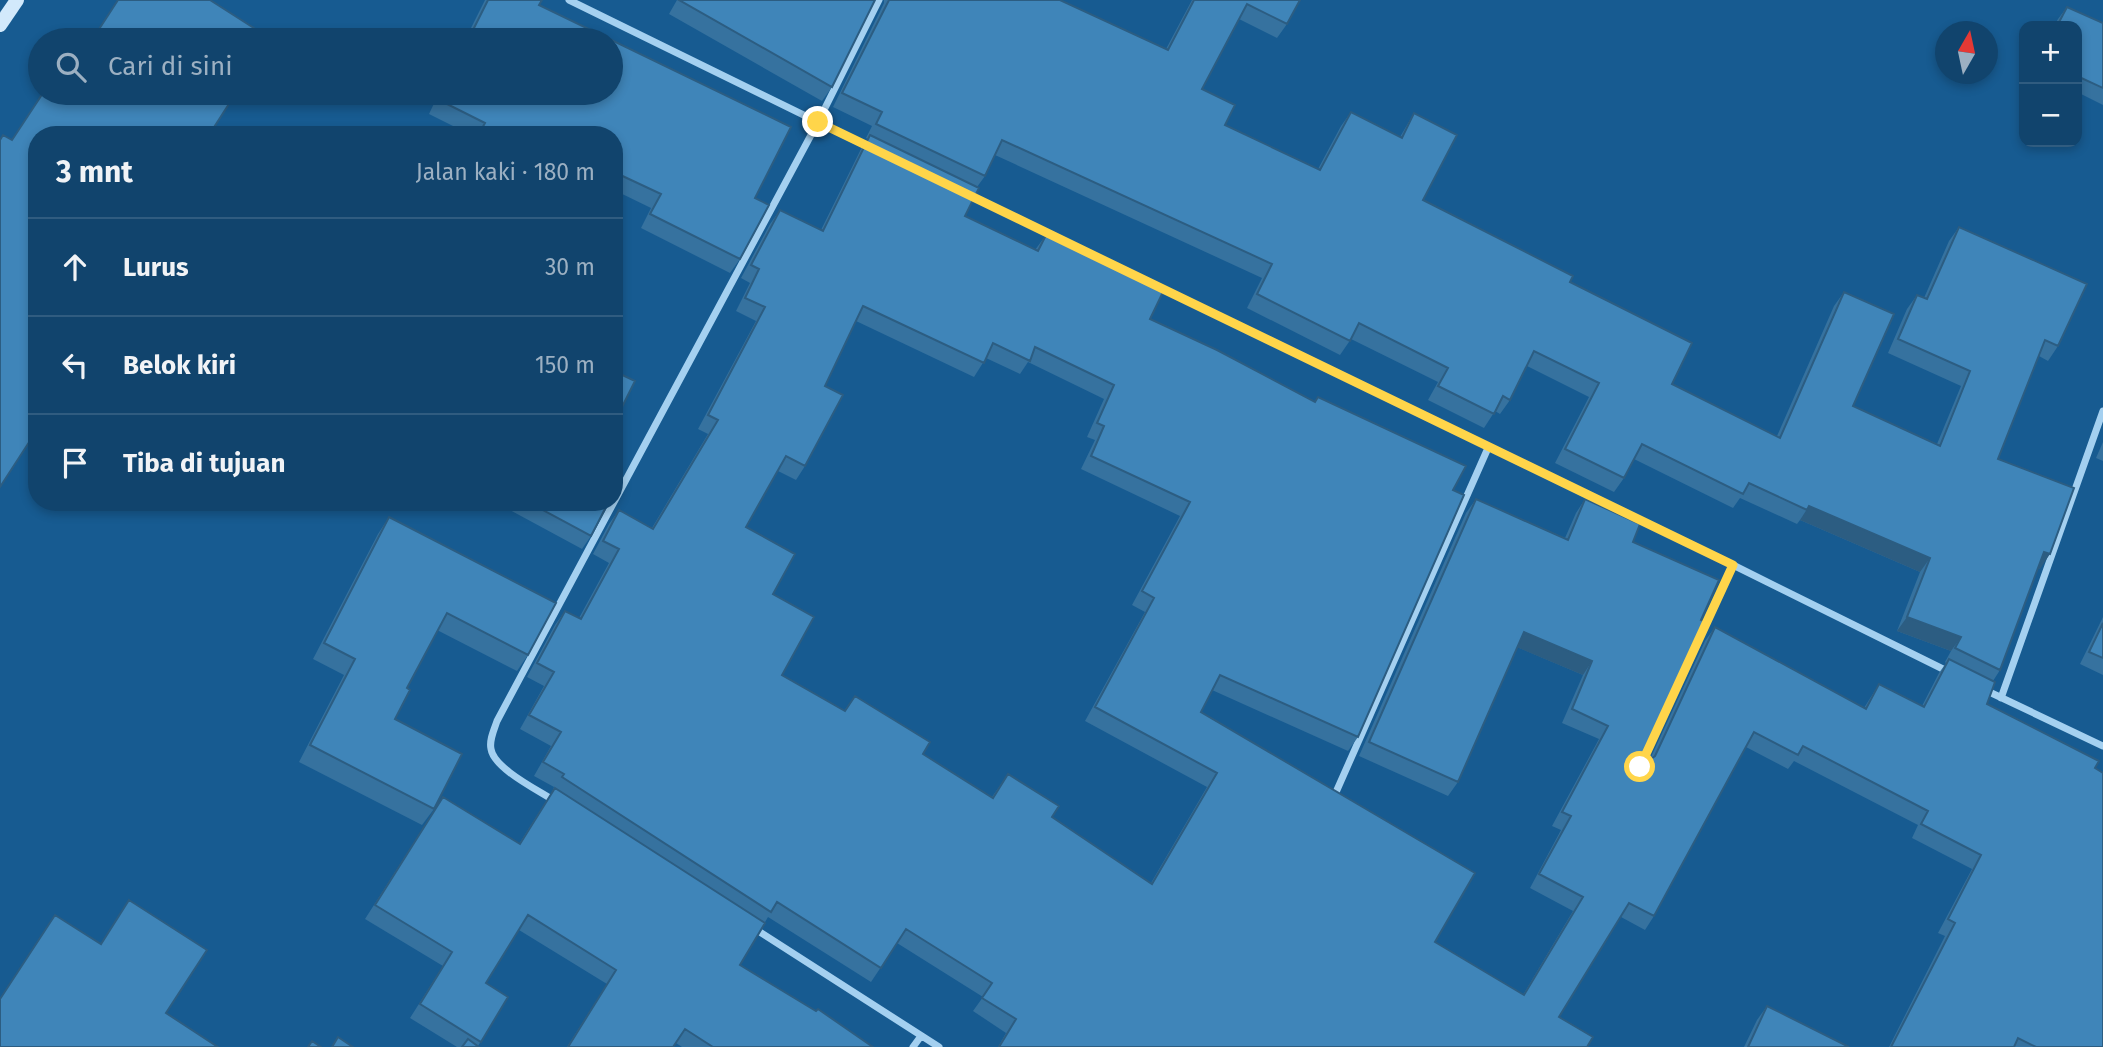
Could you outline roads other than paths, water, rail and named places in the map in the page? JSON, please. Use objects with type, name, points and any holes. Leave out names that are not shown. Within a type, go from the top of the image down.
[{"type":"main road","points":[[0,25],[17,0]]},
{"type":"street","points":[[569,0],[880,152]]},
{"type":"street","points":[[623,485],[818,122],[879,0]]},
{"type":"street","points":[[955,188],[1965,680]]},
{"type":"street","points":[[2001,698],[2103,411]]},
{"type":"street","points":[[1332,802],[1488,448]]},
{"type":"street","points":[[569,810],[498,764],[491,750],[492,736],[497,721],[609,511]]},
{"type":"street","points":[[1640,767],[1733,565]]},
{"type":"street","points":[[1977,686],[2103,746]]},
{"type":"street","points":[[745,923],[939,1047]]},
{"type":"street","points":[[913,1047],[921,1036]]}]
